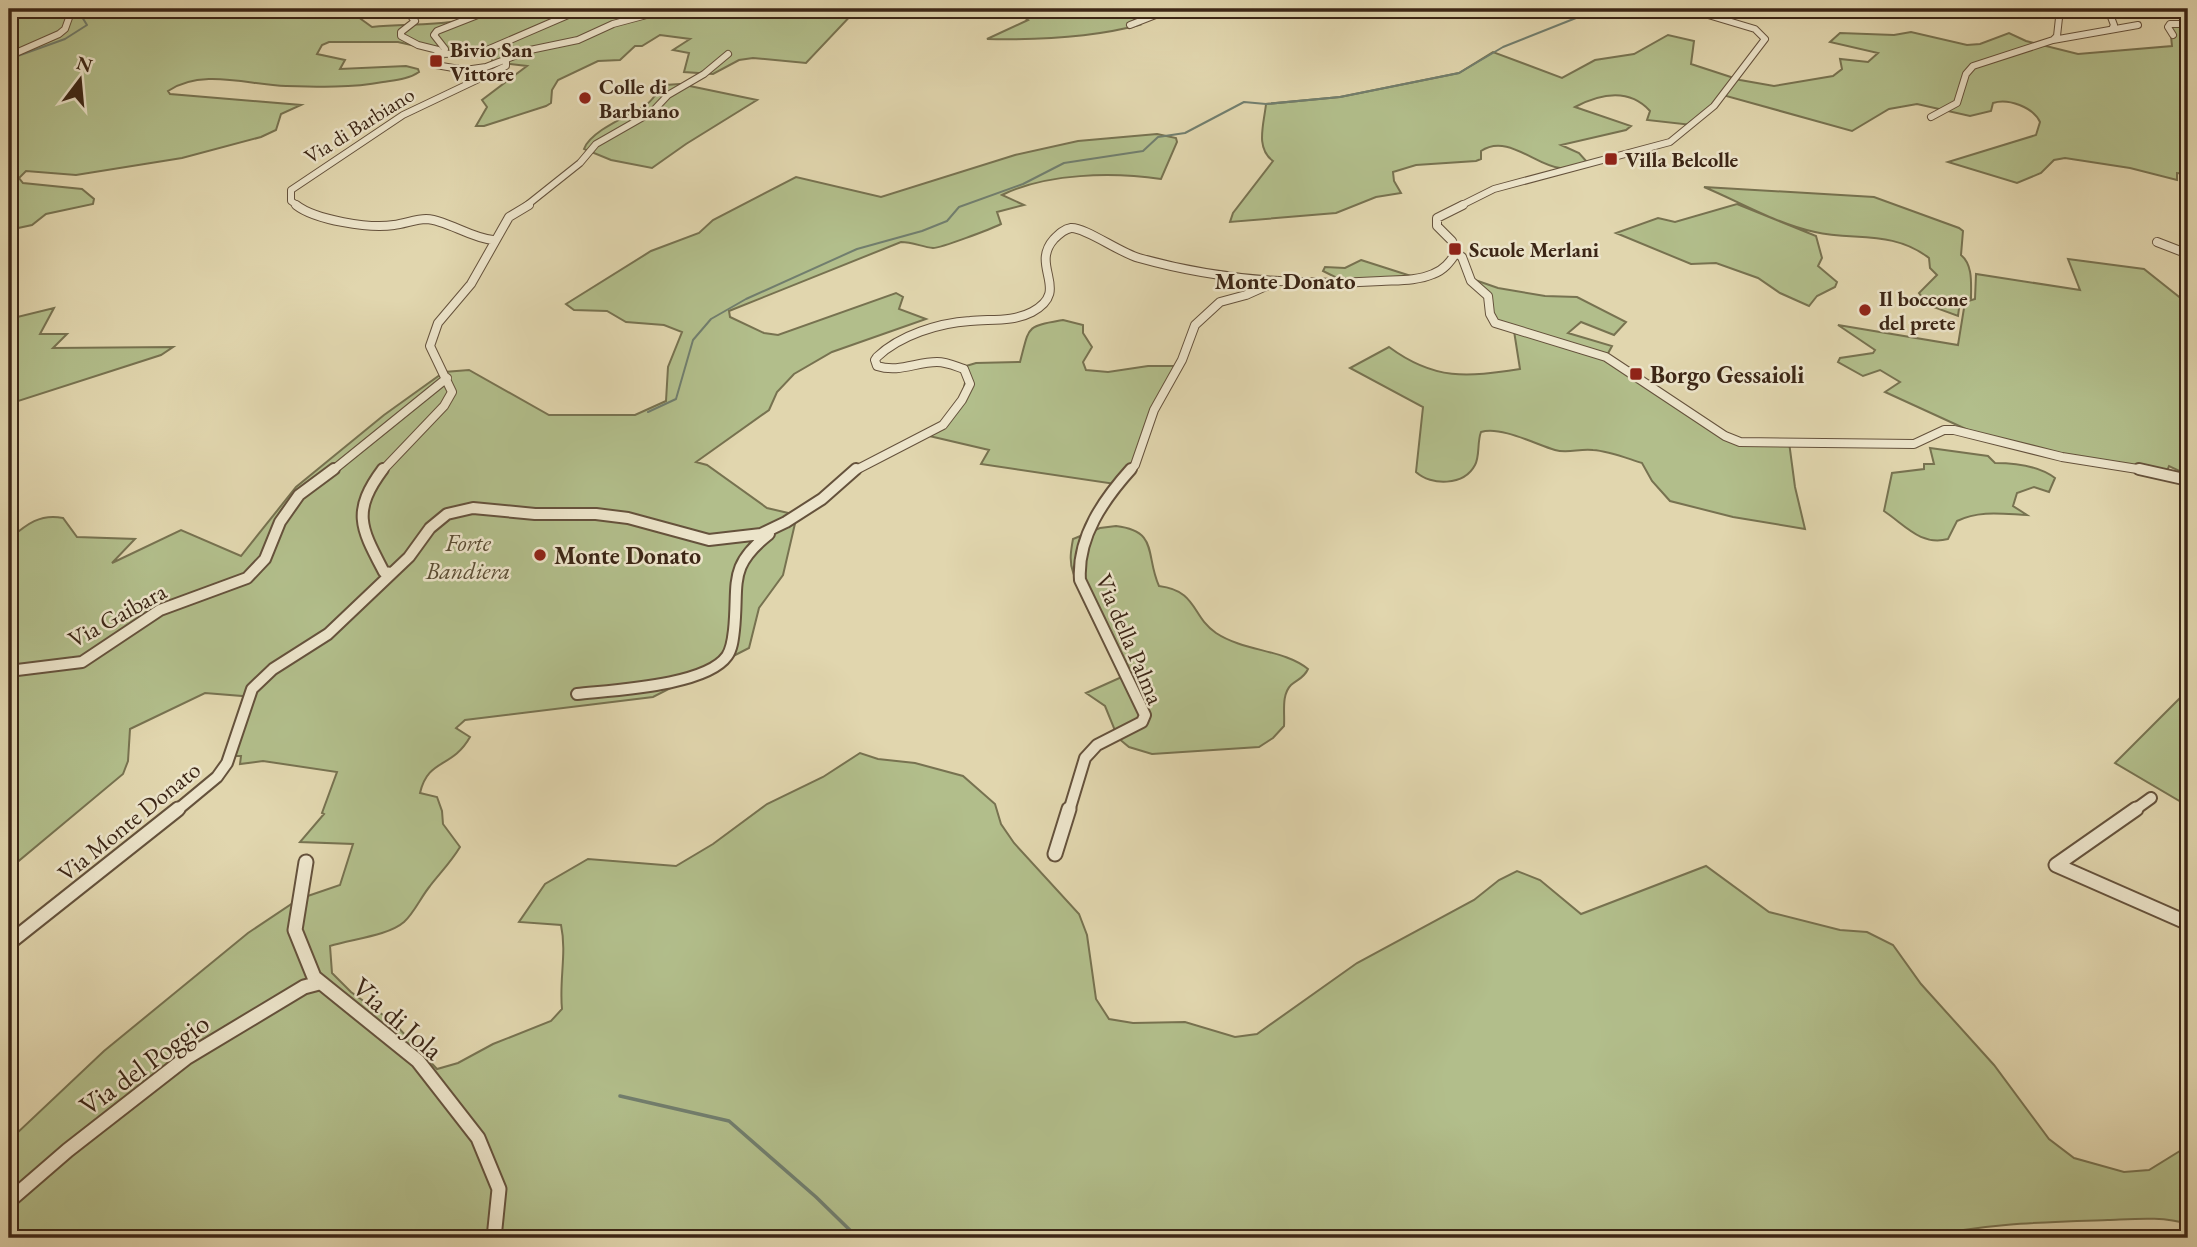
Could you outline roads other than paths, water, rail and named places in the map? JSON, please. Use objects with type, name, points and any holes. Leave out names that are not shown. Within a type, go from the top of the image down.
[{"type":"street","points":[[9,56],[59,34],[65,29],[70,15],[83,9]]},
{"type":"street","points":[[373,9],[410,15],[415,21],[401,32],[401,36],[410,43],[438,50],[437,54],[440,54]]},
{"type":"street","points":[[440,54],[445,49],[434,35],[437,31],[494,9]]},
{"type":"street","points":[[440,54],[481,53],[582,9]]},
{"type":"street","points":[[506,60],[530,50],[578,40],[612,24],[669,9]]},
{"type":"street","points":[[1130,25],[1171,9]]},
{"type":"street","points":[[1688,9],[1755,29],[1765,38],[1714,106],[1678,137],[1664,145],[1494,189],[1437,218],[1437,226],[1452,241],[1456,253],[1464,261],[1471,281],[1488,296],[1490,314],[1495,323],[1606,356],[1732,440],[1914,444],[1944,430],[1954,430],[2062,457],[2165,473],[2188,480]]},
{"type":"street","points":[[2053,40],[2057,36],[2060,9]]},
{"type":"street","points":[[2108,9],[2114,25],[2112,29]]},
{"type":"street","points":[[2173,35],[2168,27],[2170,24],[2188,24]]},
{"type":"street","points":[[1931,117],[1953,107],[1958,101],[1964,74],[1973,66],[2053,40],[2138,25]]},
{"type":"street","name":"Via di Barbiano","points":[[440,54],[436,65],[460,70],[486,67],[506,60],[509,64],[403,115],[326,169],[300,182],[291,190],[291,201],[316,217],[375,226],[427,219],[482,239],[493,240]]},
{"type":"street","points":[[391,573],[384,572],[363,529],[361,513],[372,485],[390,462],[444,406],[452,392],[430,346],[438,323],[471,284],[493,240],[509,217],[539,198],[580,163],[596,144],[652,112],[668,95],[704,74],[729,54]]},
{"type":"street","name":"Via Monte Donato","points":[[577,694],[678,681],[707,671],[726,658],[733,641],[736,620],[735,583],[740,562],[756,543],[822,499],[856,469],[943,425],[962,400],[970,384],[964,369],[949,363],[929,363],[903,370],[886,370],[877,366],[875,360],[879,354],[916,333],[938,326],[1025,316],[1043,307],[1051,298],[1052,289],[1042,257],[1043,251],[1060,232],[1080,229],[1106,244],[1138,257],[1177,267],[1306,282],[1362,282],[1426,277],[1440,272],[1456,253]]},
{"type":"street","points":[[2157,242],[2188,254]]},
{"type":"street","name":"Via della Palma","points":[[1055,854],[1085,758],[1097,745],[1142,722],[1145,715],[1080,580],[1079,565],[1084,543],[1106,497],[1135,465],[1154,410],[1182,360],[1195,325],[1220,302],[1282,280]]},
{"type":"street","name":"Via Gaibara","points":[[9,671],[82,662],[95,656],[152,614],[247,578],[265,559],[280,522],[299,495],[369,443],[447,378]]},
{"type":"street","name":"Via Monte Donato","points":[[9,943],[217,777],[227,763],[252,689],[273,669],[328,634],[409,557],[430,528],[447,514],[472,508],[535,514],[607,515],[709,540],[761,534],[786,522]]},
{"type":"street","points":[[2151,798],[2056,865],[2188,923]]},
{"type":"street","name":"Via di Jola","points":[[306,862],[295,930],[314,977],[418,1061],[478,1138],[499,1189],[494,1238]]},
{"type":"street","name":"Via del Poggio","points":[[9,1201],[68,1150],[186,1058],[304,987],[319,983]]},
{"type":"waterway","points":[[12,58],[65,39],[87,25],[82,17],[90,9]]},
{"type":"waterway","points":[[648,412],[676,399],[693,340],[711,319],[746,299],[857,249],[922,231],[947,221],[959,207],[1023,184],[1064,163],[1143,151],[1158,137],[1185,133],[1244,102],[1266,104],[1340,97],[1459,73],[1503,47],[1576,18],[1588,9]]},
{"type":"waterway","points":[[620,1096],[729,1121],[816,1197],[858,1238]]},
{"type":"place","name":"Bivio San Vittore","points":[[436,61]]},
{"type":"place","name":"Colle di Barbiano","points":[[585,98]]},
{"type":"place","name":"Villa Belcolle","points":[[1611,159]]},
{"type":"place","name":"Scuole Merlani","points":[[1455,249]]},
{"type":"place","name":"Il boccone del prete","points":[[1865,310]]},
{"type":"place","name":"Borgo Gessaioli","points":[[1636,374]]},
{"type":"place","name":"Monte Donato","points":[[540,555]]},
{"type":"district","name":"Monte Donato","points":[[1285,281]]},
{"type":"park label","name":"Forte Bandiera","points":[[468,556]]}]
